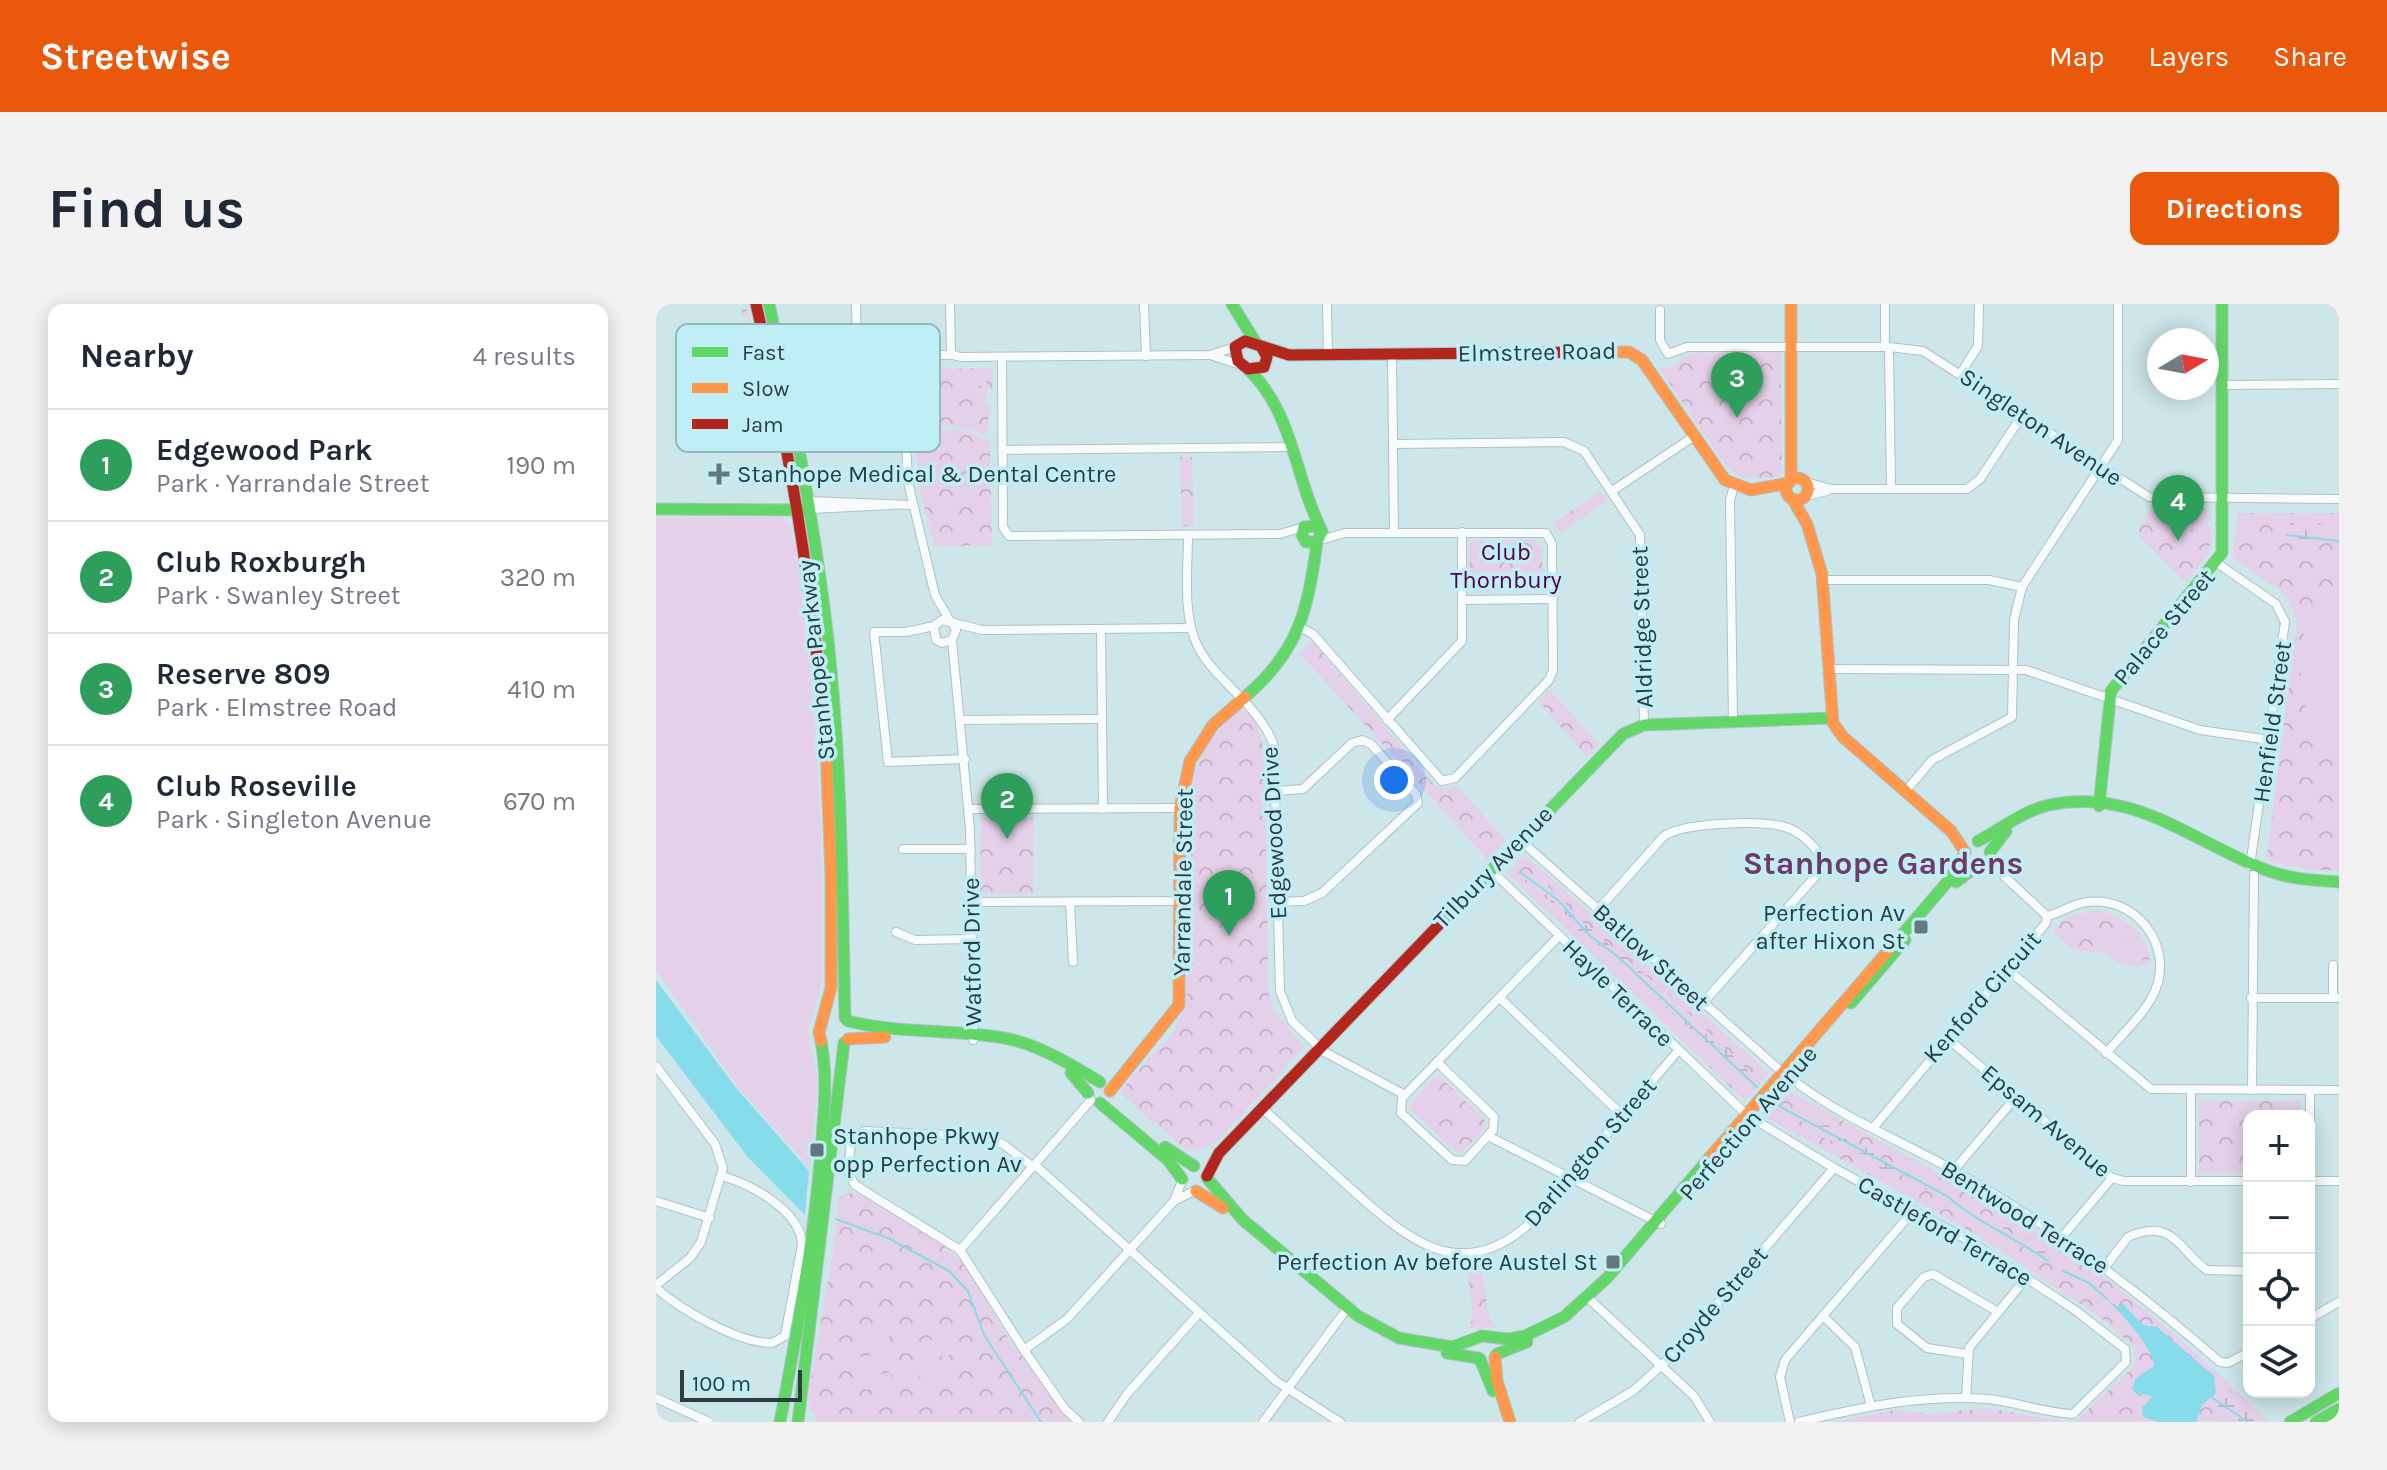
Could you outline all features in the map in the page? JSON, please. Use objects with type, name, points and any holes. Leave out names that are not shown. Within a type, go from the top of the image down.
[{"type":"main road","name":"Stanhope Parkway","points":[[756,304],[761,324]]},
{"type":"main road","name":"Stanhope Parkway","points":[[769,304],[772,324]]},
{"type":"main road","points":[[1232,304],[1238,318],[1259,345]]},
{"type":"main road","points":[[1791,304],[1794,455],[1798,497],[1826,580],[1831,718],[1843,737],[1951,831],[1970,864],[1978,866],[2003,833],[2031,818],[2063,808],[2099,802]]},
{"type":"main road","name":"Palace Street","points":[[2099,802],[2109,697],[2118,680],[2217,563],[2223,548],[2222,304]]},
{"type":"main road","points":[[1238,318],[1235,356],[1245,367]]},
{"type":"main road","points":[[1236,346],[1259,345]]},
{"type":"main road","name":"Elmstree Road","points":[[1259,345],[1289,355],[1629,352],[1645,363],[1717,471],[1734,486]]},
{"type":"main road","name":"Yarrandale Street","points":[[1106,1087],[1178,1009],[1180,808],[1183,784],[1194,751],[1213,725],[1282,662],[1301,628],[1314,570],[1305,494],[1293,447],[1269,392],[1266,363],[1259,345]]},
{"type":"main road","name":"Elmstree Road","points":[[1245,367],[1289,355]]},
{"type":"main road","name":"Yarrandale Street","points":[[1245,367],[1269,392]]},
{"type":"main road","name":"Stanhope Parkway","points":[[791,452],[804,506],[829,799],[832,969],[824,1019]]},
{"type":"main road","name":"Stanhope Parkway","points":[[795,452],[828,641],[838,761],[846,1020]]},
{"type":"main road","points":[[1764,489],[1797,481]]},
{"type":"main road","points":[[1797,481],[1798,497]]},
{"type":"main road","points":[[1734,486],[1798,497]]},
{"type":"main road","points":[[656,507],[804,506]]},
{"type":"main road","points":[[1644,725],[1831,718]]},
{"type":"main road","name":"Tilbury Avenue","points":[[1182,1180],[1184,1171],[1219,1153],[1618,738],[1644,725]]},
{"type":"main road","points":[[1965,852],[1977,841],[2038,808],[2099,802],[2164,823],[2252,870],[2291,885],[2339,888]]},
{"type":"main road","points":[[1951,831],[1985,843],[1990,854]]},
{"type":"main road","name":"Perfection Avenue","points":[[1496,1355],[1545,1335],[1591,1300],[1949,880],[1965,852]]},
{"type":"main road","name":"Perfection Avenue","points":[[1785,1075],[1959,878],[1978,866]]},
{"type":"main road","points":[[2252,870],[2292,879],[2339,882]]},
{"type":"main road","points":[[780,1422],[786,1404],[817,1202],[827,1082],[819,1032],[824,1019],[832,1015],[884,1030],[1028,1044],[1106,1087],[1173,1155],[1196,1166],[1222,1200],[1344,1312],[1381,1331],[1414,1342],[1458,1347],[1493,1338],[1498,1347],[1497,1381],[1510,1422]]},
{"type":"main road","points":[[798,1422],[797,1402],[821,1251],[846,1020]]},
{"type":"main road","points":[[823,1043],[832,1046],[846,1041],[883,1037],[973,1037],[1048,1059],[1072,1074],[1093,1099],[1114,1111],[1168,1160],[1182,1180],[1195,1191],[1217,1203],[1374,1334],[1407,1347],[1490,1360],[1496,1355]]},
{"type":"main road","points":[[1093,1099],[1091,1085],[1106,1087]]},
{"type":"main road","points":[[1093,1099],[1106,1087]]},
{"type":"main road","name":"Tilbury Avenue","points":[[1195,1191],[1207,1177],[1219,1153]]},
{"type":"main road","name":"Perfection Avenue","points":[[1493,1338],[1509,1339],[1539,1331],[1591,1300]]},
{"type":"main road","points":[[1477,1340],[1473,1347],[1503,1422]]},
{"type":"main road","points":[[2290,1422],[2339,1393]]},
{"type":"main road","points":[[2316,1422],[2339,1409]]},
{"type":"street","points":[[856,304],[856,324]]},
{"type":"street","points":[[950,304],[951,353]]},
{"type":"street","points":[[1144,304],[1146,356]]},
{"type":"street","points":[[1327,304],[1328,355]]},
{"type":"street","points":[[1885,304],[1891,489]]},
{"type":"street","points":[[1961,373],[1978,346],[1979,304]]},
{"type":"street","points":[[1905,792],[1932,760],[2013,718],[2014,620],[2022,587],[2119,435],[2118,304]]},
{"type":"street","name":"Singleton Avenue","points":[[1660,310],[1660,340],[1668,354],[1687,347],[1887,347],[1923,351],[2149,497],[2339,499]]},
{"type":"street","points":[[940,354],[951,353],[961,357],[1210,355],[1236,346]]},
{"type":"street","points":[[1392,354],[1394,533]]},
{"type":"street","points":[[1210,355],[1245,367]]},
{"type":"street","points":[[1002,357],[1003,527],[1006,535],[1546,533],[1552,544],[1551,677],[1455,778],[1447,782],[1438,779],[1316,637],[1301,628]]},
{"type":"street","points":[[2222,385],[2339,384]]},
{"type":"street","points":[[1797,481],[1831,489],[1960,490],[1971,487],[2023,414]]},
{"type":"street","points":[[1612,491],[1693,437]]},
{"type":"street","name":"Aldridge Street","points":[[1393,444],[1569,442],[1584,451],[1641,538],[1644,725]]},
{"type":"street","points":[[1002,450],[1293,447]]},
{"type":"street","points":[[905,452],[912,505],[935,595],[935,625]]},
{"type":"street","points":[[1733,723],[1730,500],[1734,486]]},
{"type":"street","points":[[1798,497],[1831,489]]},
{"type":"street","points":[[804,506],[884,508],[893,504],[912,505]]},
{"type":"street","points":[[1387,720],[1462,641],[1462,532]]},
{"type":"street","name":"Edgewood Drive","points":[[1188,535],[1191,628],[1206,659],[1243,700],[1272,740],[1281,998],[1292,1021],[1319,1049],[1405,1095]]},
{"type":"street","name":"Henfield Street","points":[[2217,563],[2272,600],[2283,615],[2285,627],[2252,870],[2252,1090]]},
{"type":"street","points":[[1826,580],[1989,580],[2022,587]]},
{"type":"street","points":[[935,595],[951,623]]},
{"type":"street","points":[[1464,600],[1553,599]]},
{"type":"street","points":[[965,759],[888,762],[874,632],[906,632],[951,623],[982,630],[1191,628]]},
{"type":"street","name":"Watford Drive","points":[[951,623],[953,673],[969,809],[973,1037]]},
{"type":"street","name":"Watford Drive","points":[[935,625],[938,641],[953,673]]},
{"type":"street","points":[[1101,629],[1103,809]]},
{"type":"street","points":[[906,632],[938,641],[982,630]]},
{"type":"street","points":[[1828,669],[2014,668],[2052,677],[2200,730],[2270,740]]},
{"type":"street","points":[[960,720],[1102,719]]},
{"type":"street","points":[[1276,791],[1303,789],[1352,743],[1362,740],[1371,744],[1416,794],[1418,803],[1322,893],[1304,901],[1278,902]]},
{"type":"street","points":[[969,809],[1180,808]]},
{"type":"street","points":[[1598,910],[1663,837],[1681,828],[1779,825],[1797,833],[1825,862],[1703,1003]]},
{"type":"street","name":"Batlow Street","points":[[1520,840],[1785,1075]]},
{"type":"street","points":[[903,849],[971,849]]},
{"type":"street","points":[[1990,854],[2004,876],[2047,916]]},
{"type":"street","points":[[1978,866],[2004,876]]},
{"type":"street","name":"Hayle Terrace","points":[[1491,870],[1749,1117]]},
{"type":"street","points":[[972,902],[1180,901]]},
{"type":"street","points":[[1070,902],[1073,962]]},
{"type":"street","name":"Kenford Circuit","points":[[1873,1128],[2046,923],[2047,916],[2079,903],[2111,903],[2137,916],[2154,938],[2160,964],[2155,991],[2106,1053]]},
{"type":"street","points":[[896,932],[915,940],[972,939]]},
{"type":"street","points":[[1437,1062],[1494,1117],[1495,1126],[1465,1161],[1452,1160],[1403,1117],[1400,1108],[1405,1095],[1559,936]]},
{"type":"street","points":[[2251,998],[2336,998],[2333,965]]},
{"type":"street","points":[[2007,969],[2147,1087],[2339,1090]]},
{"type":"street","points":[[1500,998],[1622,1115]]},
{"type":"street","name":"Epsam Avenue","points":[[1947,1038],[2112,1178],[2124,1181],[2243,1181]]},
{"type":"street","name":"Darlington Street","points":[[1262,1108],[1399,1232],[1434,1250],[1475,1252],[1506,1242],[1529,1224],[1678,1051]]},
{"type":"street","points":[[656,1066],[718,1148],[722,1176],[701,1242],[690,1258],[656,1287],[687,1311],[746,1338],[766,1343],[780,1341],[786,1332],[802,1244],[800,1232],[762,1191],[722,1176]]},
{"type":"street","name":"Bentwood Terrace","points":[[1785,1075],[1873,1128],[1954,1170],[2062,1237],[2105,1267],[2220,1362],[2231,1363],[2243,1356]]},
{"type":"street","points":[[2191,1090],[2191,1182]]},
{"type":"street","points":[[2310,1090],[2310,1110]]},
{"type":"street","points":[[1954,1170],[2016,1097]]},
{"type":"street","points":[[960,1250],[1093,1099]]},
{"type":"street","name":"Castleford Terrace","points":[[1749,1117],[2027,1277],[2095,1324],[2125,1349],[2128,1356],[2126,1362],[2073,1414],[2008,1401],[1966,1398]]},
{"type":"street","points":[[1079,1422],[1065,1409],[1024,1350],[960,1250],[851,1182],[849,1157],[856,1134],[864,1131],[986,1137],[1003,1144],[1034,1166],[1287,1390],[1340,1422]]},
{"type":"street","points":[[1488,1136],[1659,1223]]},
{"type":"street","name":"Croyde Street","points":[[1580,1422],[1620,1399],[1662,1366],[1834,1168]]},
{"type":"street","points":[[2062,1237],[2112,1178]]},
{"type":"street","points":[[1024,1350],[1067,1319],[1174,1201],[1182,1180]]},
{"type":"street","points":[[2315,1181],[2339,1181]]},
{"type":"street","points":[[1174,1201],[1195,1191]]},
{"type":"street","points":[[656,1201],[710,1218]]},
{"type":"street","points":[[1790,1422],[1780,1383],[1782,1365],[1914,1210]]},
{"type":"street","points":[[2105,1267],[2128,1237],[2152,1233],[2177,1239],[2207,1270],[2243,1271]]},
{"type":"street","points":[[1967,1354],[1921,1344],[1897,1324],[1897,1308],[1924,1277],[1933,1274],[1998,1312]]},
{"type":"street","points":[[1799,1422],[1871,1406],[1966,1398],[1967,1354],[2027,1277]]},
{"type":"street","points":[[1591,1300],[1701,1404],[1710,1422]]},
{"type":"street","points":[[2315,1316],[2339,1302]]},
{"type":"street","points":[[1263,1422],[1344,1312]]},
{"type":"street","points":[[1108,1422],[1127,1394],[1199,1313]]},
{"type":"street","points":[[1823,1316],[1855,1347],[1871,1406]]},
{"type":"street","points":[[656,1398],[709,1422]]},
{"type":"green space","points":[[742,309],[747,310],[751,324],[748,324],[748,317],[742,317]]},
{"type":"green space","points":[[1781,352],[1782,473],[1778,477],[1744,478],[1727,468],[1659,368],[1672,367],[1690,353]]},
{"type":"green space","points":[[992,368],[992,389],[986,390],[986,406],[990,406],[987,435],[951,425],[940,427],[940,369]]},
{"type":"green space","points":[[986,372],[986,386],[958,386],[957,373]]},
{"type":"green space","points":[[961,429],[990,441],[992,545],[934,546],[919,486],[916,452],[940,452],[940,431]]},
{"type":"green space","points":[[1180,457],[1192,457],[1194,526],[1182,526]]},
{"type":"green space","points":[[1600,491],[1607,501],[1561,533],[1553,523]]},
{"type":"green space","points":[[2152,507],[2204,508],[2211,514],[2211,521],[2208,522],[2208,527],[2212,527],[2209,553],[2186,582],[2140,537],[2139,530]]},
{"type":"green space","points":[[2192,510],[2192,530],[2152,530],[2152,511]]},
{"type":"green space","points":[[2238,513],[2339,513],[2339,870],[2312,870],[2271,862],[2267,856],[2297,620],[2286,595],[2232,557]]},
{"type":"green space","points":[[781,517],[789,523],[797,554],[813,693],[821,827],[822,981],[808,1033],[818,1080],[810,1168],[738,1087],[656,970],[656,518]]},
{"type":"green space","points":[[2302,519],[2339,531],[2327,535],[2323,544],[2306,540],[2306,546],[2299,543],[2297,534],[2288,528],[2292,521]]},
{"type":"green space","name":"Club Thornbury","points":[[1534,540],[1542,548],[1543,588],[1539,591],[1474,592],[1470,588],[1469,544],[1473,541]]},
{"type":"green space","points":[[1474,543],[1513,543],[1513,562],[1475,562]]},
{"type":"green space","points":[[2339,589],[2339,768],[2324,752],[2313,729],[2301,674],[2302,646],[2308,621],[2320,601]]},
{"type":"green space","points":[[1311,640],[1434,785],[1445,789],[1457,786],[1506,841],[1488,860],[1300,654]]},
{"type":"green space","points":[[1550,690],[1599,744],[1586,757],[1539,701]]},
{"type":"green space","points":[[1239,709],[1254,720],[1264,752],[1269,994],[1274,1011],[1305,1047],[1215,1143],[1192,1152],[1182,1147],[1155,1122],[1153,1124],[1121,1090],[1171,1035],[1186,1006],[1193,775],[1208,743]]},
{"type":"green space","points":[[981,817],[1034,818],[1033,894],[980,894]]},
{"type":"green space","points":[[1027,821],[1027,840],[985,841],[984,822]]},
{"type":"green space","points":[[1525,855],[1769,1073],[1745,1101],[1507,873]]},
{"type":"green space","points":[[1521,871],[1543,881],[1579,918],[1574,921],[1520,877]]},
{"type":"green space","points":[[2098,910],[2118,917],[2140,934],[2150,963],[2132,967],[2103,953],[2077,950],[2067,945],[2053,930],[2069,916]]},
{"type":"green space","points":[[1580,920],[1673,998],[1760,1082],[1751,1093],[1726,1059],[1669,1011],[1669,1005],[1667,1009],[1662,1001],[1626,973],[1619,961],[1583,938],[1576,926]]},
{"type":"green space","points":[[2111,935],[2146,945],[2141,964],[2105,954]]},
{"type":"green space","points":[[1439,1076],[1485,1120],[1483,1130],[1463,1152],[1455,1151],[1408,1107],[1433,1078]]},
{"type":"green space","points":[[1789,1091],[2025,1223],[2099,1273],[2143,1308],[2269,1421],[2075,1422],[2134,1366],[2133,1346],[2099,1316],[1972,1232],[1767,1118]]},
{"type":"green space","points":[[1455,1093],[1459,1112],[1420,1119],[1416,1100]]},
{"type":"green space","points":[[2199,1101],[2300,1101],[2300,1110],[2243,1110],[2243,1173],[2199,1173]]},
{"type":"green space","points":[[1783,1103],[1819,1126],[1828,1125],[1852,1144],[1851,1149],[1822,1137],[1821,1132],[1779,1108]]},
{"type":"green space","points":[[1860,1144],[1895,1168],[1935,1187],[1932,1193],[1903,1175],[1881,1169],[1863,1154],[1854,1153],[1855,1146]]},
{"type":"green space","points":[[1938,1189],[2023,1242],[2027,1238],[2048,1254],[2042,1262],[2013,1239],[2000,1236],[1936,1195]]},
{"type":"green space","points":[[857,1193],[939,1241],[964,1264],[1006,1335],[1070,1422],[818,1422],[807,1401],[836,1235],[838,1199],[844,1194]]},
{"type":"green space","points":[[1480,1260],[1489,1317],[1496,1327],[1469,1328],[1473,1317],[1466,1262]]},
{"type":"green space","points":[[889,1333],[891,1346],[863,1350],[861,1338]]},
{"type":"green space","points":[[951,1336],[954,1354],[917,1361],[914,1343]]},
{"type":"green space","points":[[887,1353],[889,1366],[861,1370],[859,1357]]},
{"type":"green space","points":[[955,1360],[958,1378],[922,1385],[918,1367]]},
{"type":"green space","points":[[891,1372],[893,1385],[865,1390],[863,1377]]},
{"type":"green space","points":[[2215,1379],[2262,1418],[2256,1422],[2222,1422],[2208,1404],[2202,1405],[2215,1396]]},
{"type":"green space","points":[[899,1390],[901,1403],[873,1408],[871,1395]]},
{"type":"green space","points":[[1988,1408],[2066,1422],[1834,1422],[1895,1410],[1930,1414]]},
{"type":"water","points":[[656,980],[736,1088],[809,1171],[805,1215],[747,1156],[656,1036]]},
{"type":"water","points":[[2106,1300],[2119,1307],[2122,1303],[2143,1325],[2157,1327],[2214,1376],[2216,1393],[2202,1405],[2196,1422],[2159,1422],[2143,1417],[2142,1408],[2153,1396],[2136,1394],[2132,1388],[2136,1378],[2154,1366],[2153,1359],[2135,1330]]},
{"type":"waterway","points":[[2287,535],[2339,541]]},
{"type":"waterway","points":[[1520,872],[1558,900],[1589,935],[1617,956],[1757,1087]]},
{"type":"waterway","points":[[1777,1105],[1947,1196],[2048,1261]]},
{"type":"waterway","points":[[836,1219],[888,1238],[949,1271],[968,1291],[984,1335],[1041,1422]]},
{"type":"waterway","points":[[2063,1271],[2089,1283],[2107,1299]]},
{"type":"waterway","points":[[2211,1397],[2248,1422]]},
{"type":"traffic: fast","points":[[769,304],[773,324]]},
{"type":"traffic: fast","points":[[1232,304],[1256,343]]},
{"type":"traffic: fast","points":[[2099,806],[2111,691],[2222,553],[2222,304]]},
{"type":"traffic: fast","points":[[1248,369],[1275,405],[1322,531],[1317,542],[1306,542],[1302,535],[1304,527],[1318,526]]},
{"type":"traffic: fast","points":[[799,452],[817,555],[833,687],[839,782],[845,1018]]},
{"type":"traffic: fast","points":[[656,509],[802,510]]},
{"type":"traffic: fast","points":[[1245,697],[1278,663],[1298,628],[1310,588],[1317,542]]},
{"type":"traffic: fast","points":[[1456,907],[1623,734],[1644,725],[1831,718]]},
{"type":"traffic: fast","points":[[1978,841],[2021,816],[2049,805],[2079,801],[2107,803],[2159,819],[2270,872],[2339,882]]},
{"type":"traffic: fast","points":[[1990,852],[2006,831]]},
{"type":"traffic: fast","points":[[1894,944],[1949,880],[1965,853]]},
{"type":"traffic: fast","points":[[1956,882],[1977,866]]},
{"type":"traffic: fast","points":[[1851,1003],[1905,940]]},
{"type":"traffic: fast","points":[[848,1021],[1017,1041],[1054,1056],[1100,1082]]},
{"type":"traffic: fast","points":[[780,1422],[804,1287],[818,1184],[825,1096],[821,1041]]},
{"type":"traffic: fast","points":[[798,1422],[844,1043]]},
{"type":"traffic: fast","points":[[1071,1073],[1088,1093]]},
{"type":"traffic: fast","points":[[1100,1103],[1168,1160],[1182,1179]]},
{"type":"traffic: fast","points":[[1165,1147],[1194,1166]]},
{"type":"traffic: fast","points":[[1207,1178],[1243,1220],[1358,1316],[1399,1338],[1452,1347],[1482,1336],[1508,1339],[1525,1336],[1564,1317],[1607,1278],[1711,1156]]},
{"type":"traffic: fast","points":[[1497,1354],[1527,1342]]},
{"type":"traffic: fast","points":[[1447,1353],[1478,1358]]},
{"type":"traffic: fast","points":[[1480,1359],[1493,1391]]},
{"type":"traffic: fast","points":[[2290,1422],[2339,1393]]},
{"type":"traffic: fast","points":[[2316,1422],[2339,1409]]},
{"type":"traffic: slow","points":[[1791,304],[1791,480]]},
{"type":"traffic: slow","points":[[1591,352],[1629,352],[1642,360],[1725,480],[1751,490],[1789,483]]},
{"type":"traffic: slow","points":[[1797,478],[1805,481],[1808,489],[1805,497],[1797,500],[1789,497],[1786,489],[1789,481],[1797,478]]},
{"type":"traffic: slow","points":[[1793,500],[1807,524],[1822,574],[1833,723],[1843,737],[1951,831],[1965,852]]},
{"type":"traffic: slow","points":[[818,666],[826,746],[831,875],[831,988],[819,1032],[821,1041]]},
{"type":"traffic: slow","points":[[1110,1091],[1179,1005],[1180,808],[1190,761],[1213,725],[1245,697]]},
{"type":"traffic: slow","points":[[1711,1156],[1894,944]]},
{"type":"traffic: slow","points":[[848,1039],[885,1037]]},
{"type":"traffic: slow","points":[[1196,1191],[1223,1208]]},
{"type":"traffic: slow","points":[[1495,1357],[1497,1381],[1510,1422]]},
{"type":"traffic: jam","points":[[756,304],[760,324]]},
{"type":"traffic: jam","points":[[1245,341],[1261,346],[1267,357],[1264,367],[1248,369],[1238,361],[1235,347],[1245,341]]},
{"type":"traffic: jam","points":[[1261,346],[1289,355],[1591,352]]},
{"type":"traffic: jam","points":[[787,452],[818,666]]},
{"type":"traffic: jam","points":[[1207,1176],[1219,1153],[1456,907]]},
{"type":"place","name":"Reserve 809","points":[[1737,418]]},
{"type":"place","name":"Stanhope Medical & Dental Centre","points":[[719,474]]},
{"type":"place","name":"Club Roseville","points":[[2178,541]]},
{"type":"place","name":"Club Roxburgh","points":[[1007,839]]},
{"type":"place","name":"Perfection Av after Hixon St","points":[[1921,927]]},
{"type":"place","name":"Edgewood Park","points":[[1229,936]]},
{"type":"place","name":"Stanhope Pkwy opp Perfection Av","points":[[817,1150]]},
{"type":"place","name":"Perfection Av before Austel St","points":[[1613,1262]]},
{"type":"district","name":"Stanhope Gardens","points":[[1883,863]]}]
